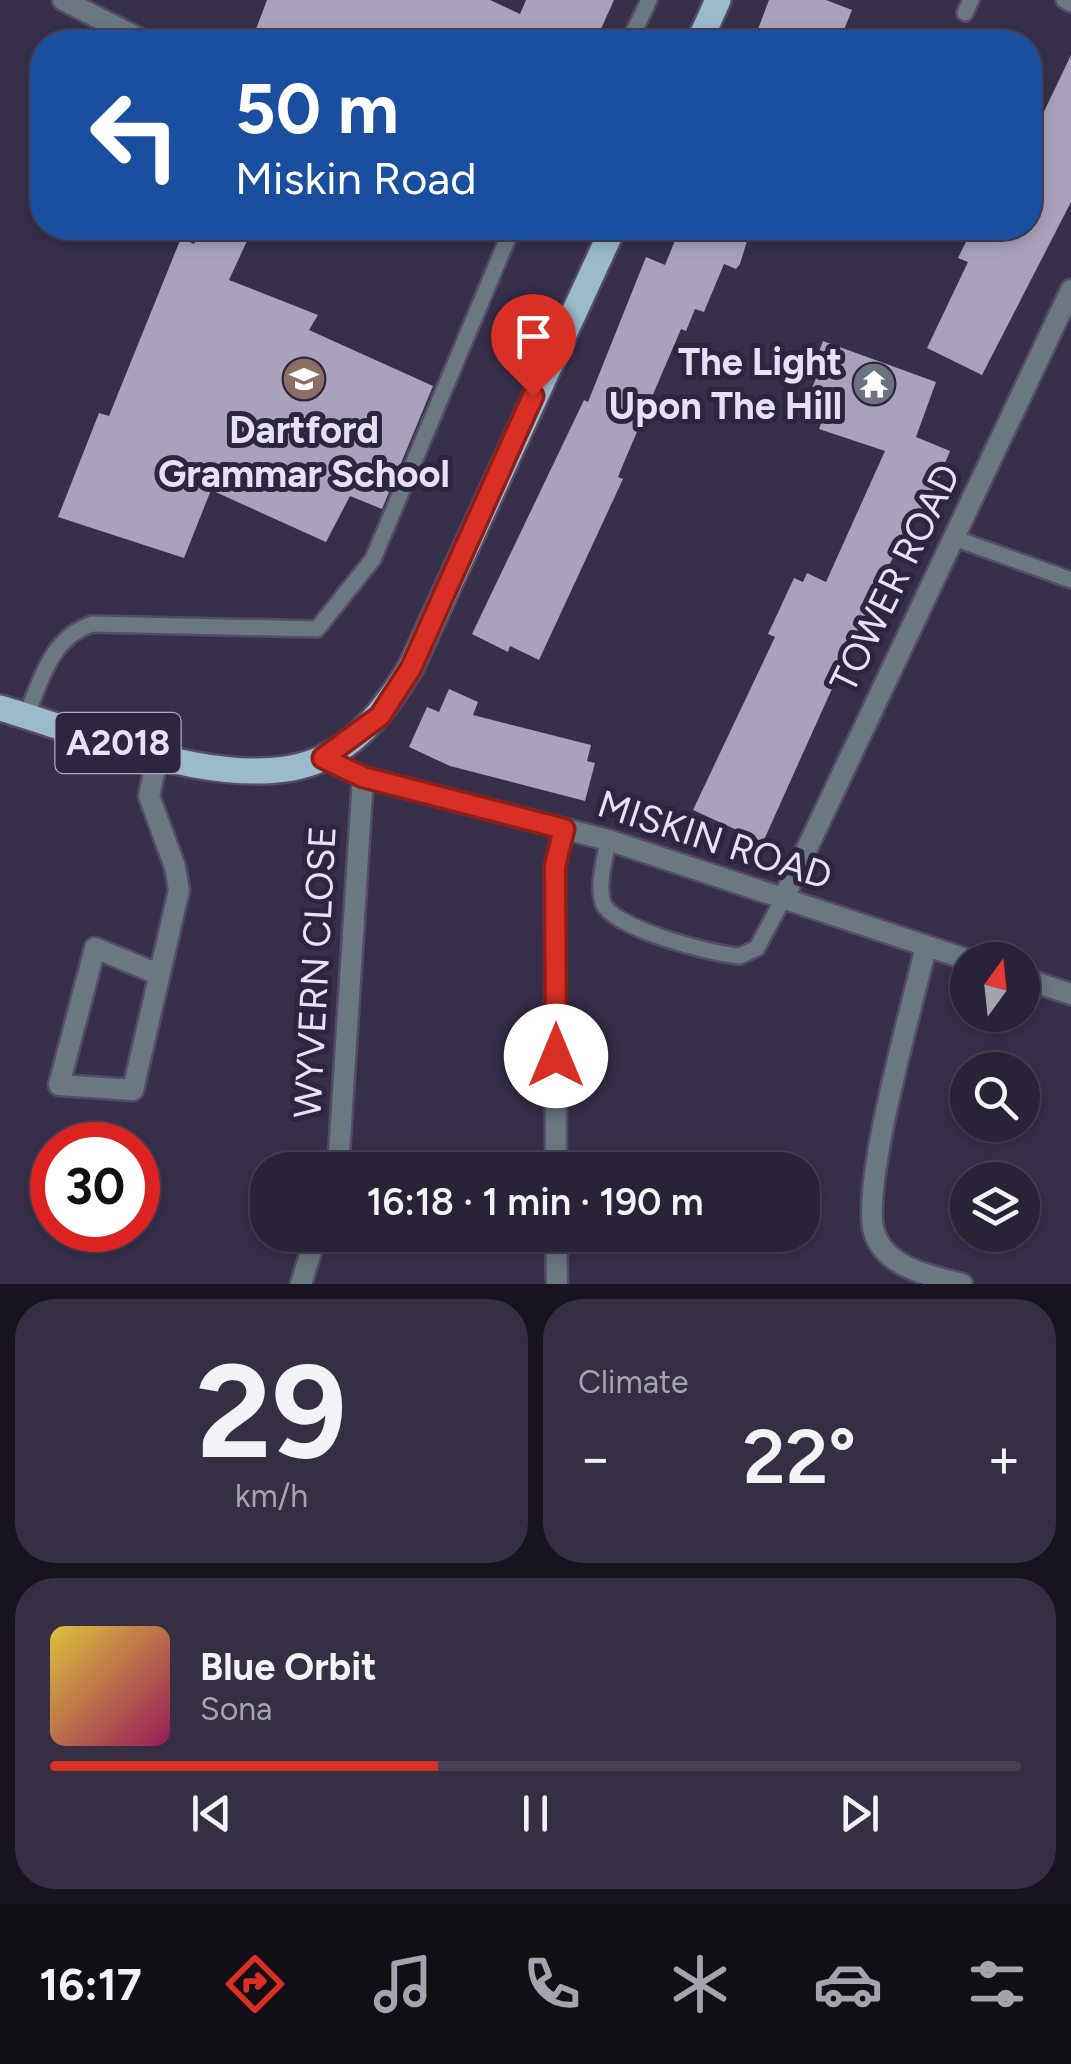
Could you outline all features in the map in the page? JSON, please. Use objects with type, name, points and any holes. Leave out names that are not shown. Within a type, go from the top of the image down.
[{"type":"main road","points":[[704,30],[718,0]]},
{"type":"main road","name":"A2018","points":[[0,708],[158,755],[238,772],[286,770],[323,758],[380,716],[411,668],[601,240]]},
{"type":"street","points":[[64,0],[123,30]]},
{"type":"street","name":"TOWER ROAD","points":[[784,897],[1071,290]]},
{"type":"street","points":[[158,755],[149,796],[179,882],[134,1090],[59,1085],[95,948],[158,974]]},
{"type":"street","name":"MISKIN ROAD","points":[[323,758],[363,777],[608,840],[950,954]]},
{"type":"street","name":"WYVERN CLOSE","points":[[339,1152],[363,777]]},
{"type":"street","points":[[556,1152],[555,866],[564,829]]},
{"type":"street","points":[[926,946],[871,1191],[874,1235],[906,1269],[962,1284]]},
{"type":"street","points":[[1040,984],[1071,994]]},
{"type":"street","points":[[301,1284],[311,1252]]},
{"type":"street","points":[[556,1252],[556,1284]]},
{"type":"lane","points":[[635,30],[649,0]]},
{"type":"lane","points":[[1064,0],[1071,4]]},
{"type":"lane","points":[[26,716],[50,659],[70,632],[92,624],[318,628],[373,559],[507,240]]},
{"type":"lane","points":[[954,538],[1071,580]]},
{"type":"lane","points":[[608,840],[601,887],[604,904],[609,914],[650,934],[740,956],[757,948],[784,897]]},
{"type":"building","points":[[267,0],[490,0],[520,14],[526,0],[614,0],[600,30],[256,30]]},
{"type":"building","points":[[769,0],[826,0],[852,10],[844,30],[758,30]]},
{"type":"building","points":[[1071,55],[1071,202],[982,375],[927,348],[968,262],[958,258],[967,240],[1042,240],[1042,116]]},
{"type":"building","points":[[180,240],[194,244],[196,240],[247,240],[229,280],[318,315],[309,330],[433,386],[382,509],[350,496],[326,542],[211,490],[184,558],[58,517],[99,413],[109,416]]},
{"type":"building","points":[[675,240],[747,241],[736,269],[724,264],[704,312],[695,309],[686,331],[681,329],[618,477],[623,479],[539,660],[510,646],[508,652],[472,634],[584,400],[588,402],[646,257],[665,265]]},
{"type":"building","points":[[823,341],[936,382],[916,437],[950,451],[924,514],[916,510],[867,611],[763,842],[693,810],[775,637],[768,634],[794,578],[803,582],[807,573],[826,582],[885,451],[819,429],[830,397],[811,391],[816,378],[810,376]]},
{"type":"building","points":[[449,689],[478,702],[473,715],[591,745],[587,761],[595,763],[585,801],[450,766],[409,747],[427,707],[439,712]]},
{"type":"place","name":"Dartford Grammar School","points":[[304,379]]},
{"type":"place","name":"The Light Upon The Hill","points":[[874,384]]},
{"type":"route","points":[[533,396],[411,668],[380,716],[323,758],[363,777],[564,829],[555,866],[556,1056]]}]
